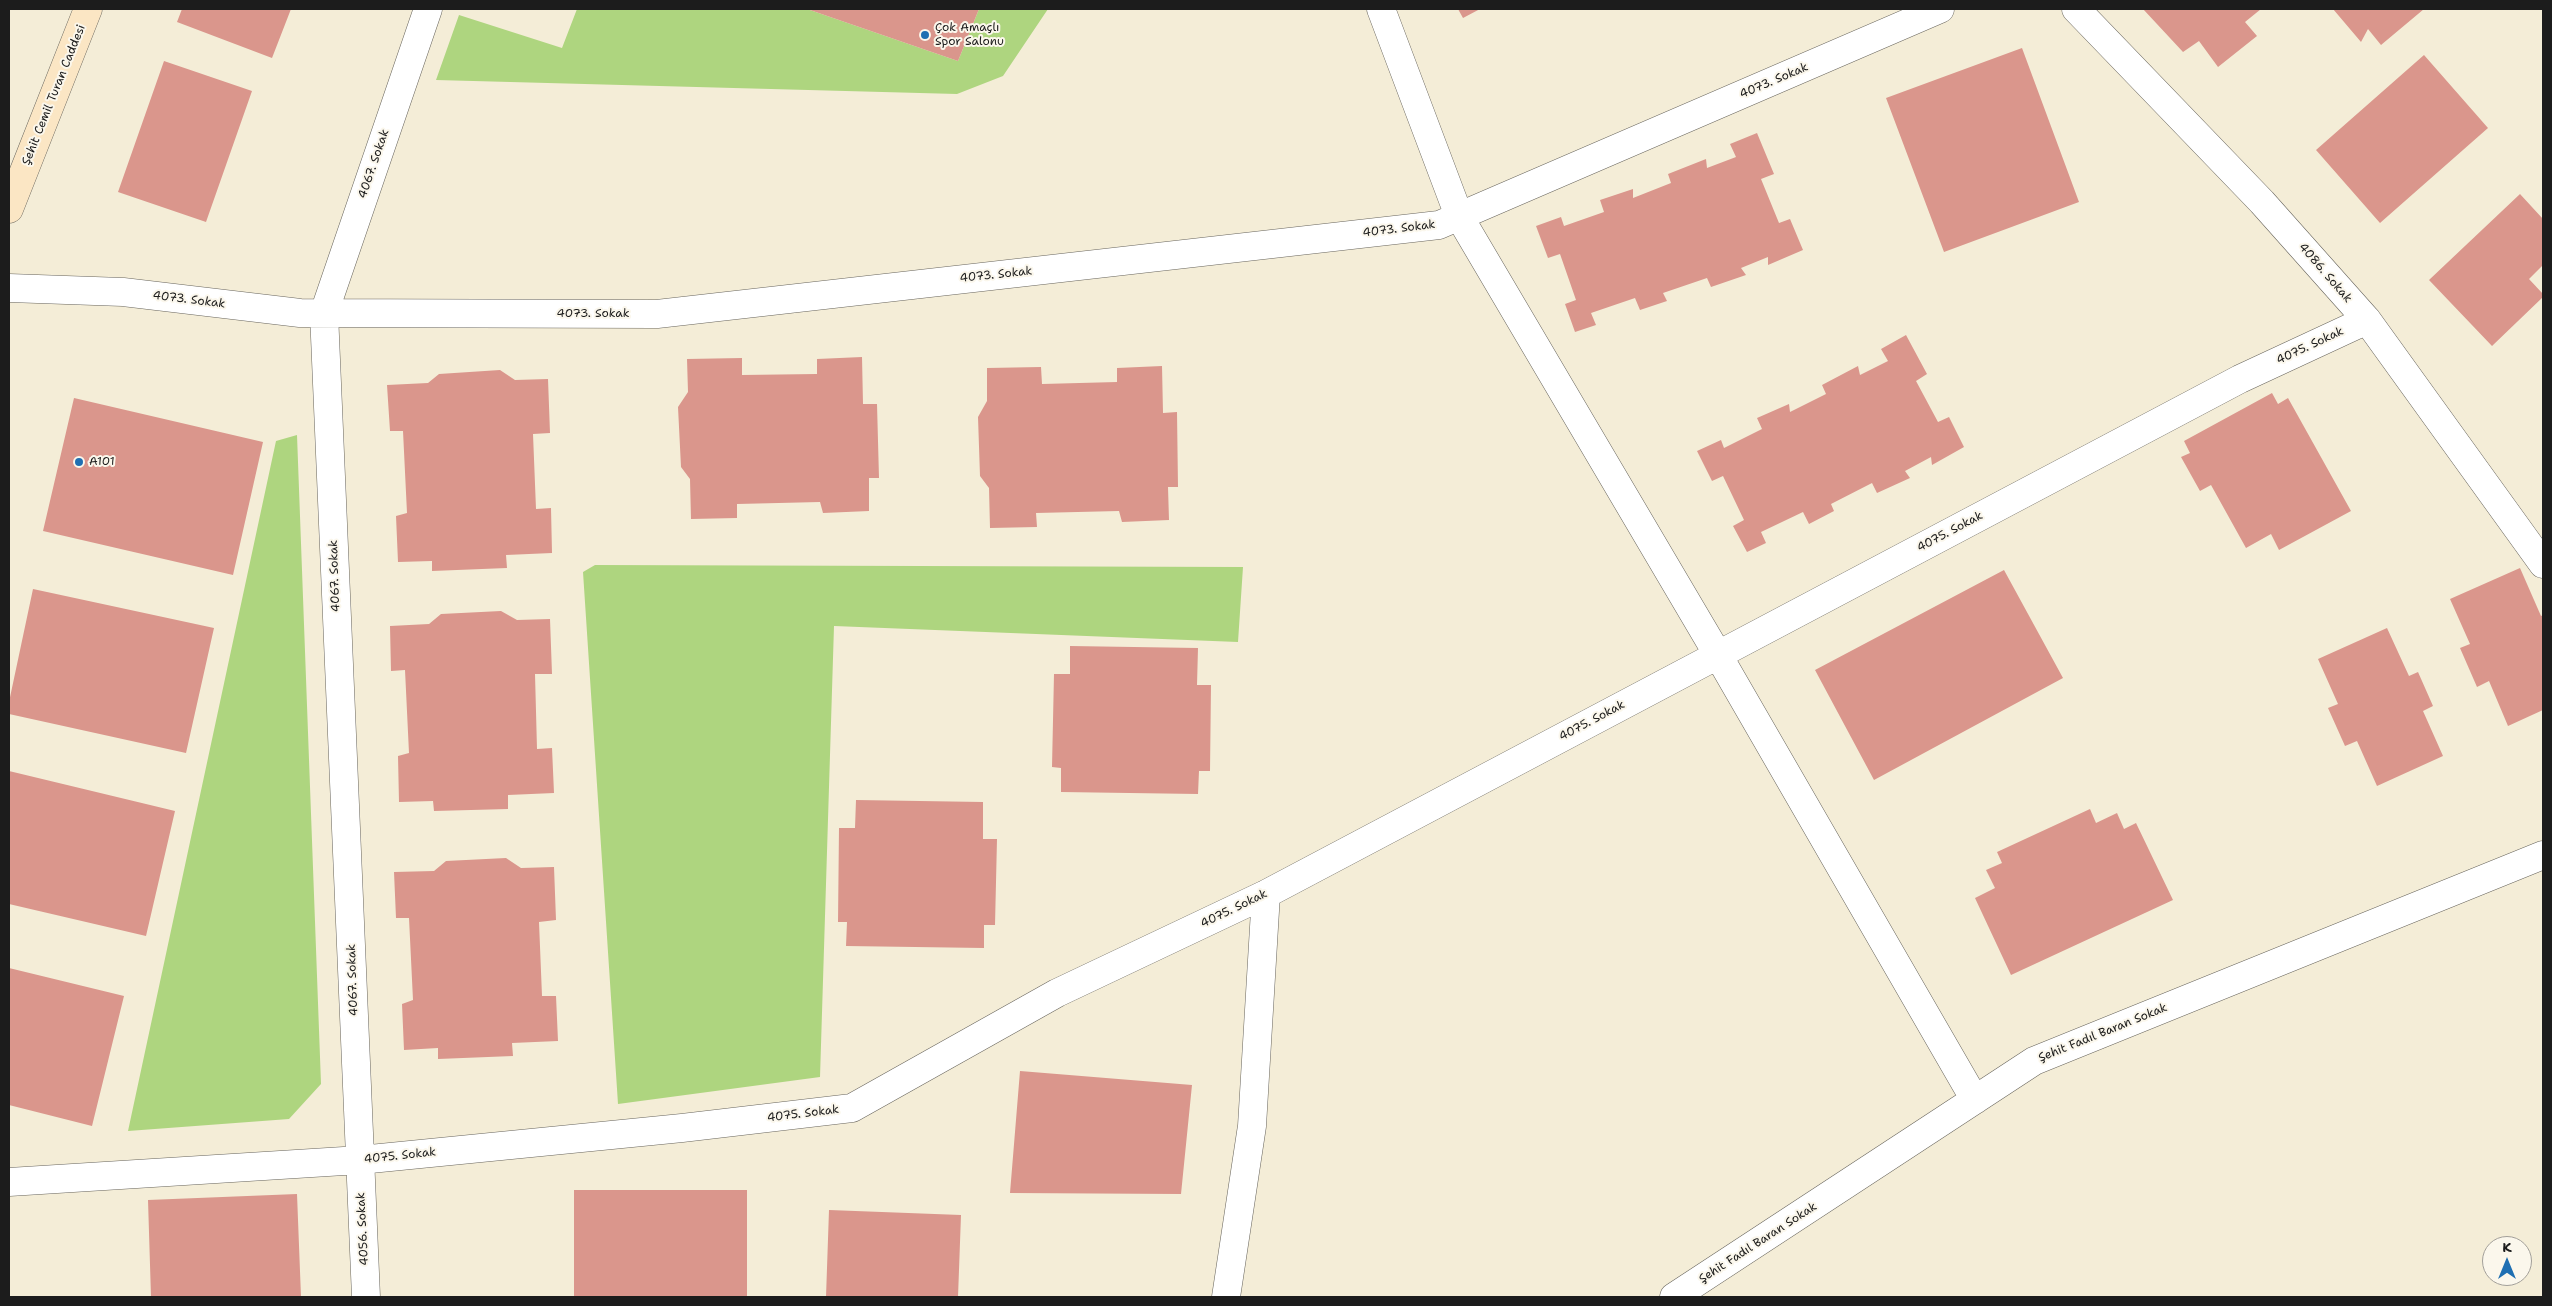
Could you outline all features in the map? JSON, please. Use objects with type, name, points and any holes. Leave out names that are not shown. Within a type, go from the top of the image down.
[{"type":"street","name":"Şehit Cemil Turan Caddesi","points":[[9,209],[88,9]]},
{"type":"street","name":"4067. Sokak","points":[[360,1160],[324,313],[428,9]]},
{"type":"street","points":[[1381,9],[1459,216],[1718,655],[1975,1100]]},
{"type":"street","name":"4073. Sokak","points":[[9,288],[122,292],[300,313],[657,314],[1439,225],[1940,9]]},
{"type":"street","name":"4086. Sokak","points":[[2076,9],[2262,202],[2367,320],[2543,564]]},
{"type":"street","name":"4075. Sokak","points":[[9,1182],[360,1160],[682,1128],[852,1108],[1057,993],[1266,894],[2231,383],[2367,320]]},
{"type":"street","name":"Şehit Fadıl Baran Sokak","points":[[1674,1297],[2034,1061],[2543,855]]},
{"type":"street","points":[[1226,1297],[1252,1126],[1266,894]]},
{"type":"street","name":"4056. Sokak","points":[[360,1160],[366,1297]]},
{"type":"green space","points":[[577,9],[807,9],[958,61],[979,9],[1048,9],[1003,76],[957,94],[436,80],[459,15],[562,48]]},
{"type":"green space","points":[[297,435],[321,1084],[289,1119],[128,1131],[276,441]]},
{"type":"green space","points":[[595,565],[1243,567],[1238,642],[834,626],[820,1077],[618,1104],[583,572]]},
{"type":"building","points":[[182,9],[291,9],[272,58],[177,22]]},
{"type":"building","name":"Çok Amaçlı Spor Salonu","points":[[807,9],[979,9],[958,61]]},
{"type":"building","points":[[1458,9],[1480,9],[1463,18]]},
{"type":"building","points":[[2143,9],[2261,9],[2245,22],[2257,36],[2218,67],[2199,41],[2183,52]]},
{"type":"building","points":[[2333,9],[2424,9],[2381,45],[2368,29],[2361,42]]},
{"type":"building","points":[[2022,48],[2079,202],[1944,252],[1886,98]]},
{"type":"building","points":[[2424,55],[2488,128],[2380,223],[2316,150]]},
{"type":"building","points":[[164,61],[252,91],[206,222],[118,192]]},
{"type":"building","points":[[1757,133],[1774,174],[1761,179],[1779,223],[1790,219],[1803,250],[1768,265],[1768,257],[1741,268],[1746,275],[1711,287],[1707,278],[1663,293],[1667,301],[1640,310],[1635,298],[1591,313],[1596,325],[1575,332],[1565,304],[1576,300],[1560,254],[1548,258],[1536,226],[1561,217],[1564,226],[1604,212],[1600,200],[1633,189],[1633,198],[1671,183],[1668,174],[1706,159],[1707,168],[1736,157],[1730,144]]},
{"type":"building","points":[[2520,194],[2543,219],[2543,265],[2529,279],[2543,294],[2543,297],[2492,346],[2429,280]]},
{"type":"building","points":[[1906,335],[1927,374],[1916,381],[1938,422],[1949,417],[1964,447],[1932,465],[1931,457],[1905,471],[1910,478],[1877,493],[1872,483],[1831,504],[1834,511],[1809,524],[1803,512],[1761,532],[1766,543],[1747,552],[1733,526],[1744,520],[1723,476],[1712,481],[1697,451],[1721,440],[1724,448],[1762,429],[1757,418],[1789,404],[1790,412],[1826,394],[1822,385],[1858,366],[1860,375],[1888,361],[1881,349]]},
{"type":"building","points":[[862,357],[863,404],[877,404],[879,478],[869,478],[869,511],[823,513],[820,502],[737,504],[737,518],[691,519],[690,479],[681,467],[678,407],[688,392],[687,359],[742,358],[742,375],[817,374],[817,359]]},
{"type":"building","points":[[1162,366],[1163,413],[1177,412],[1178,487],[1168,487],[1169,520],[1122,522],[1119,511],[1036,513],[1037,527],[990,528],[989,488],[980,476],[978,417],[987,401],[987,368],[1041,367],[1042,384],[1117,382],[1117,368]]},
{"type":"building","points":[[500,370],[515,380],[548,379],[550,433],[533,434],[536,509],[551,508],[552,553],[506,555],[507,568],[432,571],[432,561],[398,562],[396,516],[407,513],[403,431],[390,431],[387,385],[428,383],[439,374]]},
{"type":"building","points":[[2272,393],[2278,404],[2288,398],[2351,511],[2279,550],[2271,534],[2246,548],[2211,485],[2200,491],[2181,457],[2190,453],[2184,441]]},
{"type":"building","points":[[74,398],[263,442],[233,575],[43,531]]},
{"type":"building","points":[[2520,568],[2541,616],[2543,615],[2543,710],[2508,726],[2489,681],[2477,687],[2460,648],[2470,644],[2450,599]]},
{"type":"building","points":[[2004,570],[2063,678],[1874,780],[1815,670]]},
{"type":"building","points":[[33,589],[214,628],[186,753],[9,714],[9,702]]},
{"type":"building","points":[[501,611],[517,620],[550,619],[552,674],[535,674],[537,749],[552,748],[554,793],[508,795],[508,809],[434,811],[433,801],[399,802],[398,756],[409,753],[405,670],[391,671],[390,626],[429,624],[441,614]]},
{"type":"building","points":[[2387,628],[2409,676],[2418,672],[2433,706],[2423,711],[2443,756],[2377,786],[2357,741],[2345,746],[2328,708],[2338,704],[2318,659]]},
{"type":"building","points":[[1070,646],[1198,648],[1197,685],[1211,685],[1210,771],[1199,771],[1198,794],[1061,792],[1061,768],[1052,767],[1054,674],[1070,674]]},
{"type":"building","points":[[9,771],[175,811],[146,936],[9,904]]},
{"type":"building","points":[[856,800],[983,802],[983,839],[997,839],[995,925],[984,925],[984,948],[846,946],[847,922],[838,922],[839,828],[855,828]]},
{"type":"building","points":[[2090,809],[2096,823],[2117,813],[2124,829],[2136,823],[2173,900],[2011,975],[1975,898],[1995,888],[1986,870],[2002,863],[1997,852]]},
{"type":"building","points":[[506,858],[521,868],[554,867],[556,920],[539,922],[542,996],[556,996],[558,1041],[512,1043],[513,1056],[438,1059],[438,1048],[404,1050],[402,1004],[413,1000],[409,918],[396,918],[394,872],[434,871],[446,861]]},
{"type":"building","points":[[9,968],[124,996],[92,1126],[9,1105]]},
{"type":"building","points":[[1020,1071],[1192,1085],[1181,1194],[1010,1193]]},
{"type":"building","points":[[574,1190],[747,1190],[747,1297],[574,1297]]},
{"type":"building","points":[[297,1194],[301,1297],[151,1297],[148,1200]]},
{"type":"building","points":[[829,1210],[961,1215],[958,1297],[826,1297]]},
{"type":"place","name":"Çok Amaçlı Spor Salonu","points":[[925,35]]},
{"type":"place","name":"A101","points":[[79,462]]}]
